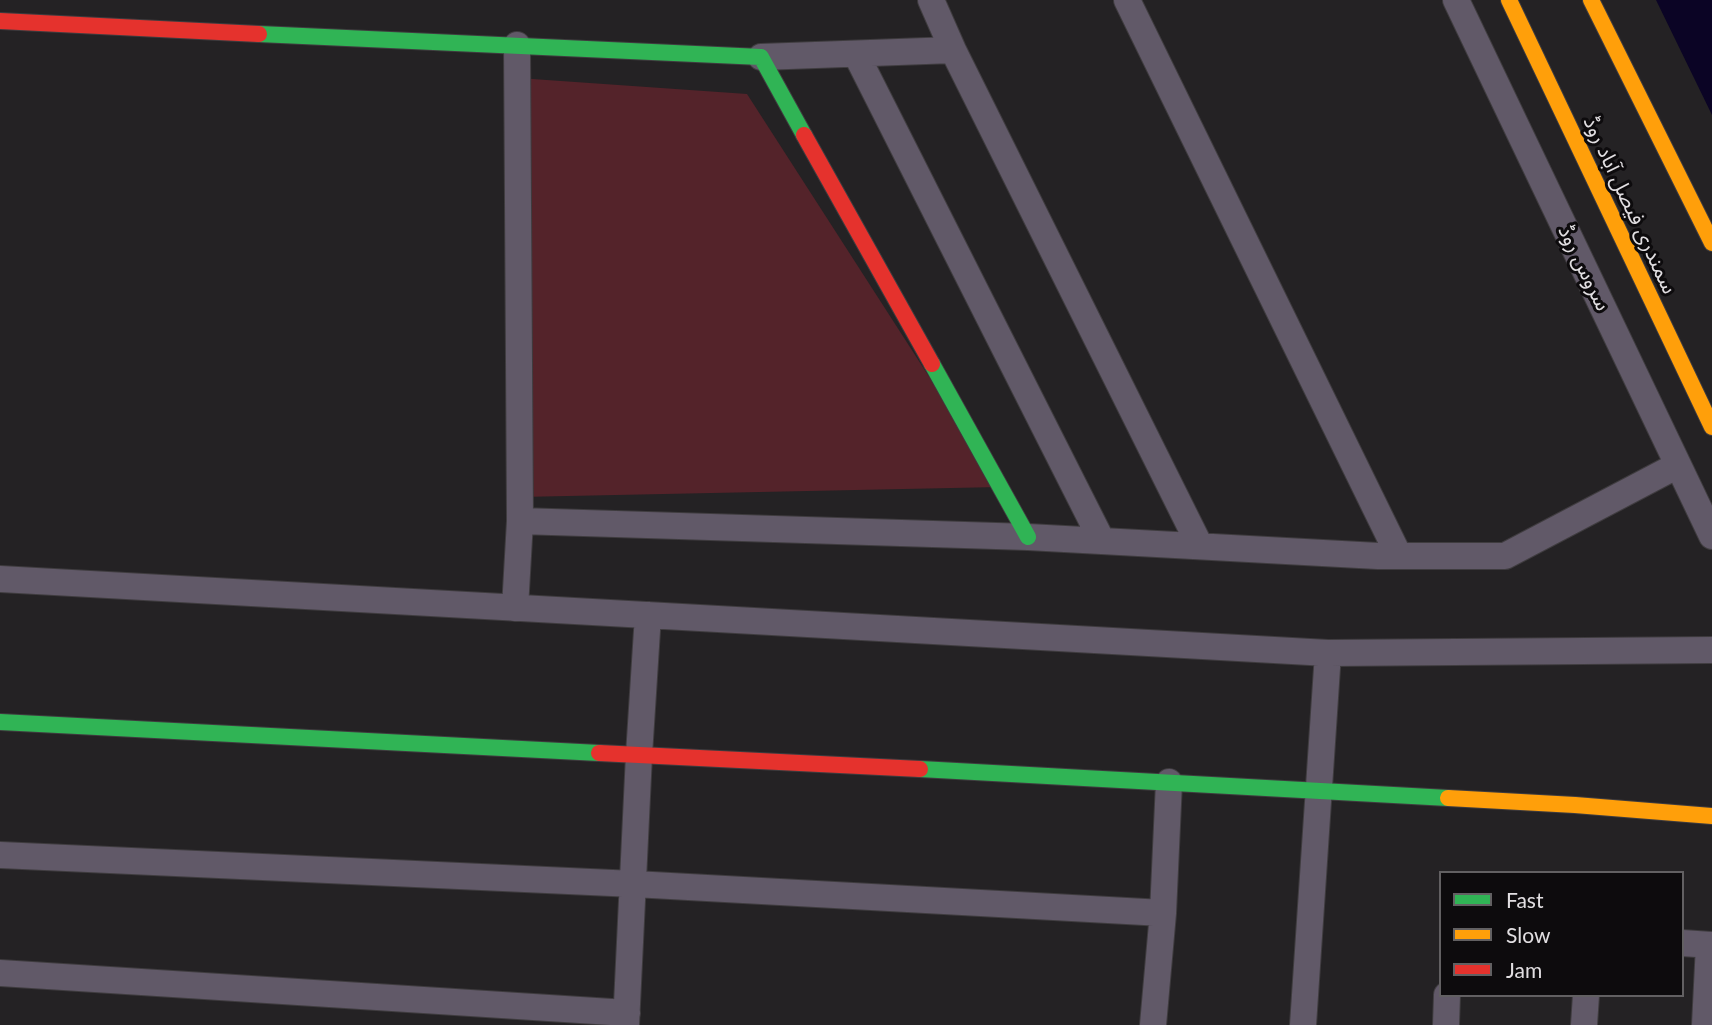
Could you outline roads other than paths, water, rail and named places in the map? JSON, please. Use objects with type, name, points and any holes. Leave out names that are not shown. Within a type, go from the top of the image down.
[{"type":"street","points":[[931,0],[953,50],[1200,546]]},
{"type":"street","points":[[1127,0],[1399,556]]},
{"type":"street","name":"سروس روڈ","points":[[1457,0],[1712,536]]},
{"type":"street","name":"سمندری فیصل آباد روڈ","points":[[1510,0],[1712,427]]},
{"type":"street","points":[[1591,0],[1712,243]]},
{"type":"street","points":[[0,21],[761,57],[953,50]]},
{"type":"street","points":[[515,608],[520,522],[517,45]]},
{"type":"street","points":[[856,54],[1102,541]]},
{"type":"street","points":[[761,57],[1028,537]]},
{"type":"street","points":[[520,522],[1028,537],[1399,556],[1504,556],[1678,465]]},
{"type":"street","points":[[0,579],[1328,653],[1712,650]]},
{"type":"street","points":[[0,973],[627,1019],[648,615]]},
{"type":"street","points":[[1303,1025],[1328,653]]},
{"type":"street","points":[[0,722],[1320,790],[1550,803],[1712,816]]},
{"type":"street","points":[[1153,1025],[1163,913],[1169,782]]},
{"type":"street","points":[[0,855],[634,884],[1163,913]]},
{"type":"street","points":[[1684,943],[1711,945],[1705,1025]]},
{"type":"street","points":[[1446,1025],[1447,997]]},
{"type":"street","points":[[1584,1025],[1586,997]]}]
